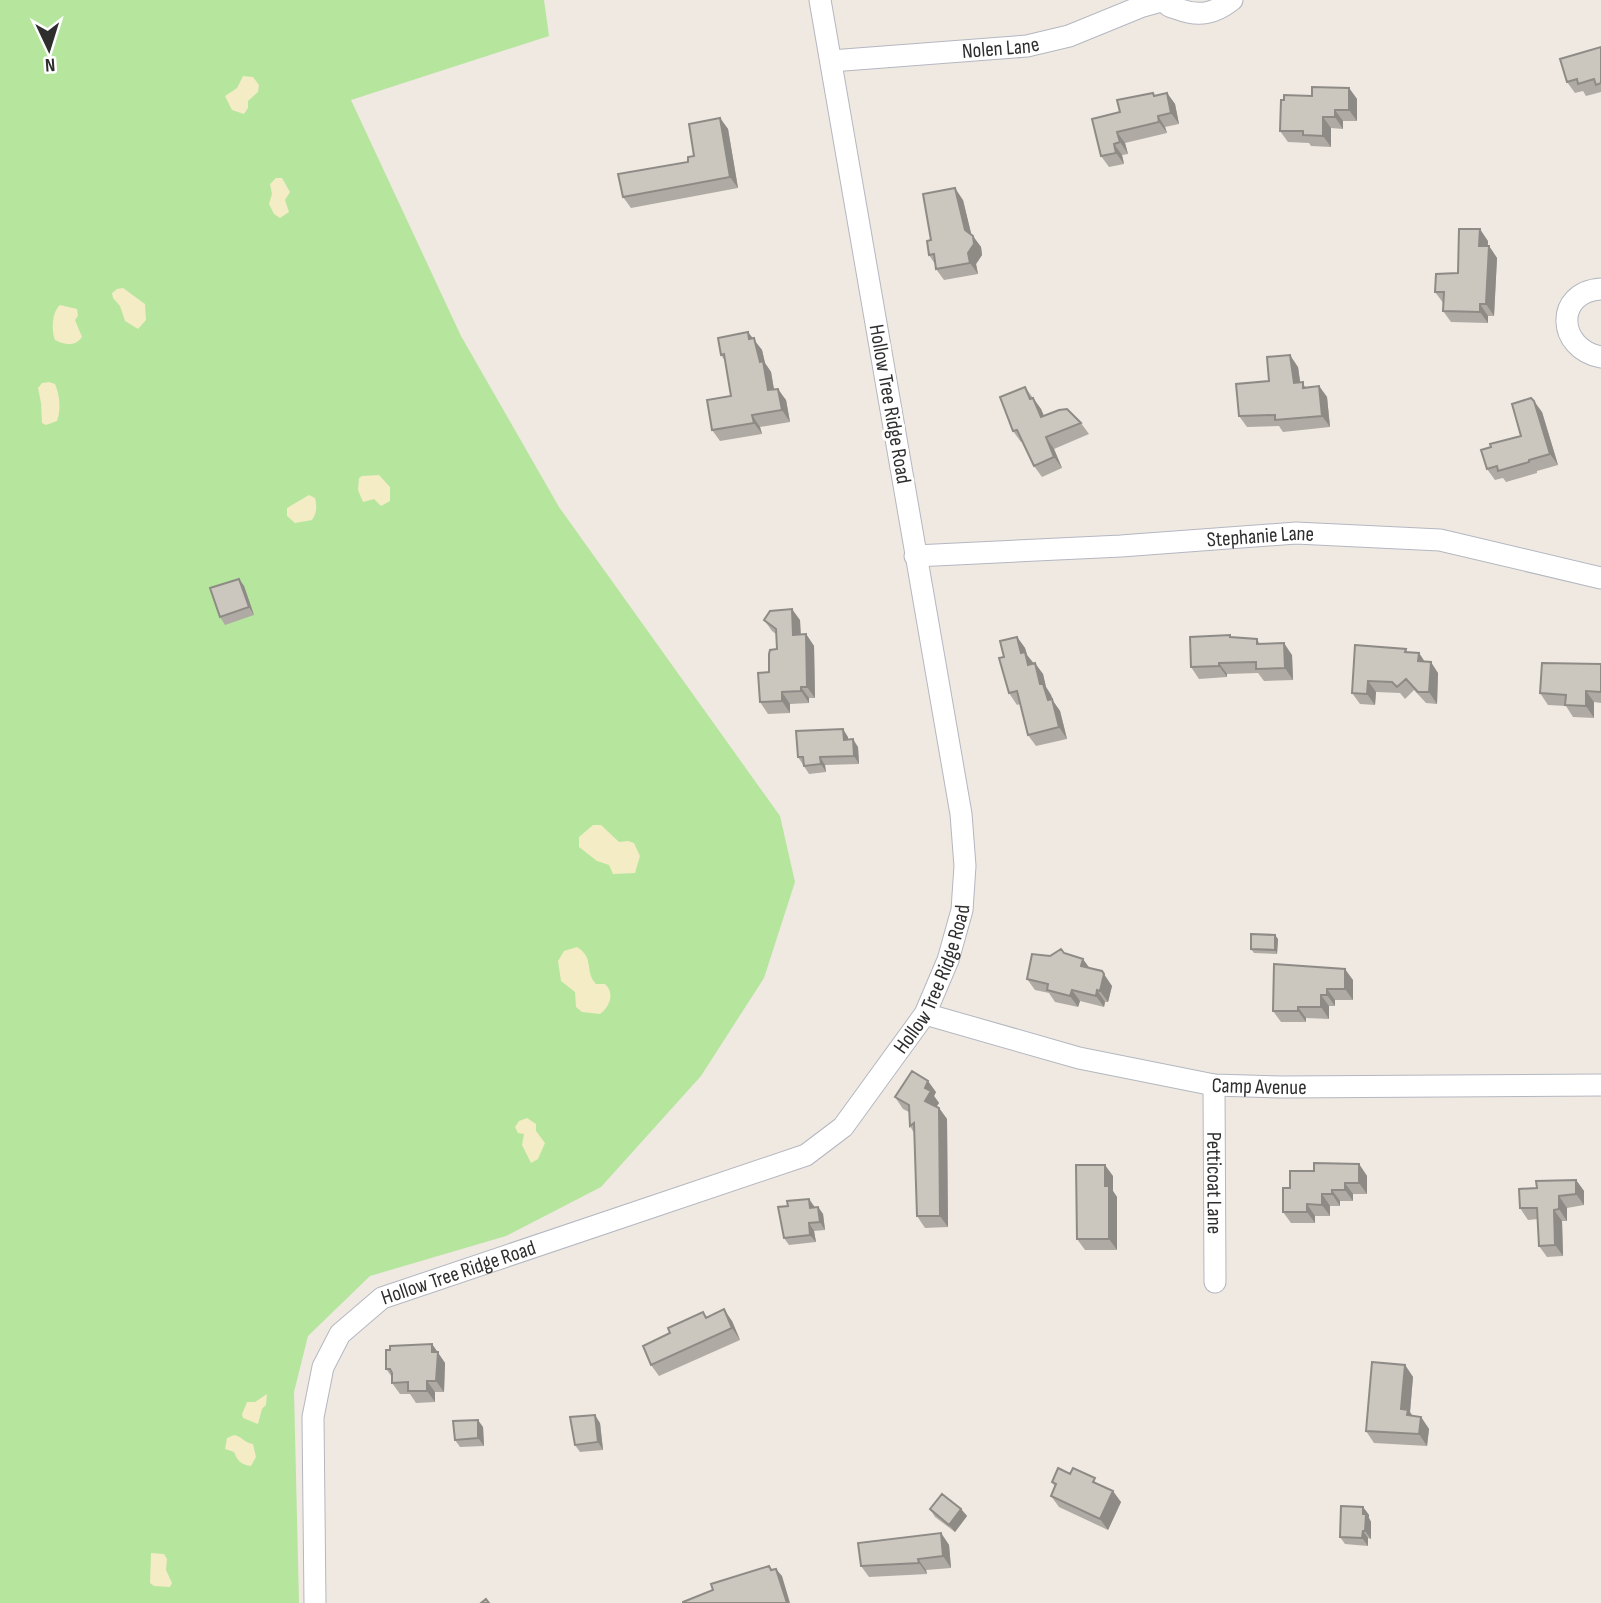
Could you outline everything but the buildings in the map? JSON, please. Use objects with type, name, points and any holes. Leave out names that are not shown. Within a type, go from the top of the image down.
[{"type":"street","name":"Hollow Tree Ridge Road","points":[[316,1603],[313,1417],[323,1367],[340,1334],[383,1298],[806,1155],[843,1126],[925,1014],[948,960],[962,910],[965,866],[961,814],[820,0]]},
{"type":"street","name":"Nolen Lane","points":[[831,61],[1027,46],[1069,36],[1140,7],[1164,1],[1168,6],[1199,15],[1210,13],[1232,0]]},
{"type":"street","points":[[1601,289],[1591,289],[1574,301],[1568,310],[1566,321],[1567,332],[1573,341],[1588,354],[1601,357]]},
{"type":"street","name":"Stephanie Lane","points":[[915,556],[1121,546],[1296,533],[1440,540],[1601,578]]},
{"type":"street","name":"Camp Avenue","points":[[925,1014],[1079,1058],[1214,1085],[1601,1085]]},
{"type":"street","name":"Petticoat Lane","points":[[1214,1085],[1215,1282]]},
{"type":"green space","points":[[0,0],[544,0],[549,36],[351,100],[461,336],[559,507],[780,816],[795,882],[764,978],[701,1076],[601,1187],[506,1236],[370,1276],[308,1336],[294,1392],[299,1603],[0,1603]]},
{"type":"sand","points":[[243,76],[253,77],[259,85],[258,92],[248,101],[244,114],[232,110],[225,96],[237,88]]},
{"type":"sand","points":[[276,178],[282,178],[290,192],[285,200],[289,212],[280,218],[274,214],[269,204],[272,194],[270,184]]},
{"type":"sand","points":[[123,288],[145,304],[146,320],[138,329],[125,321],[120,306],[113,298],[112,293]]},
{"type":"sand","points":[[60,305],[77,309],[78,316],[75,320],[82,337],[73,344],[55,340],[53,321]]},
{"type":"sand","points":[[42,383],[55,384],[59,407],[57,421],[46,425],[42,423],[38,388]]},
{"type":"sand","points":[[379,475],[390,487],[390,501],[381,506],[374,499],[363,502],[358,490],[359,478]]},
{"type":"sand","points":[[309,495],[315,498],[314,517],[312,520],[295,523],[287,516],[287,508]]},
{"type":"sand","points":[[593,825],[601,825],[619,842],[634,843],[640,856],[635,873],[613,874],[609,865],[597,861],[579,847],[579,837]]},
{"type":"sand","points":[[577,947],[588,960],[592,979],[596,984],[605,984],[610,992],[609,1004],[600,1014],[582,1012],[576,1007],[575,992],[561,981],[558,961],[564,951]]},
{"type":"sand","points":[[527,1118],[536,1124],[536,1131],[545,1143],[538,1159],[531,1163],[522,1145],[524,1134],[518,1133],[515,1127],[519,1121]]},
{"type":"sand","points":[[267,1394],[266,1405],[262,1409],[258,1424],[243,1418],[247,1402],[255,1402]]},
{"type":"sand","points":[[234,1435],[253,1444],[256,1457],[251,1466],[238,1460],[234,1452],[225,1449],[227,1438]]},
{"type":"sand","points":[[151,1553],[164,1554],[167,1559],[166,1570],[172,1583],[170,1587],[154,1586],[150,1583]]}]
